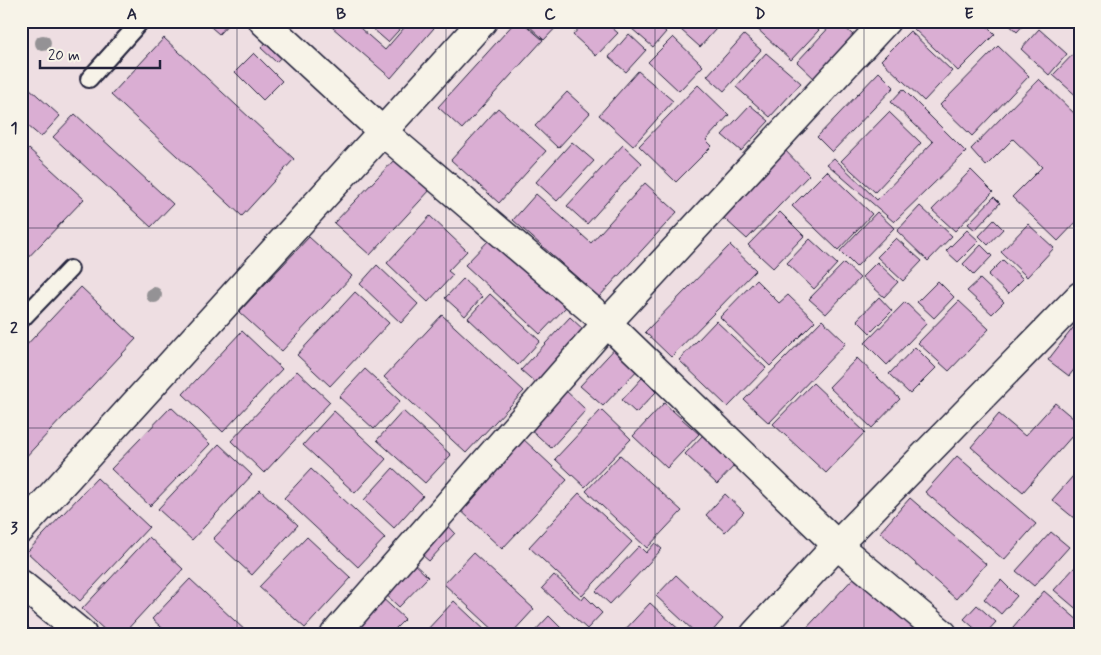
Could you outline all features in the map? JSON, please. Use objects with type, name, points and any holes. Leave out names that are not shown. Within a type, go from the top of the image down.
[{"type":"street","points":[[264,21],[383,132],[608,323],[837,545],[942,634]]},
{"type":"street","points":[[21,529],[483,21]]},
{"type":"street","points":[[335,634],[608,323],[886,21]]},
{"type":"street","points":[[755,634],[837,545],[1080,296]]},
{"type":"street","points":[[21,584],[82,634]]},
{"type":"lane","points":[[89,79],[142,21]]},
{"type":"lane","points":[[21,320],[70,269]]},
{"type":"building","points":[[204,21],[231,21],[219,34]]},
{"type":"building","points":[[325,21],[352,21],[385,50],[410,21],[440,21],[391,78]]},
{"type":"building","points":[[364,21],[407,21],[388,42]]},
{"type":"building","points":[[516,21],[521,21],[543,40],[462,129],[438,107]]},
{"type":"building","points":[[524,21],[562,21],[544,40]]},
{"type":"building","points":[[585,21],[615,21],[611,27],[618,33],[596,56],[573,35]]},
{"type":"building","points":[[654,21],[666,32],[653,47],[624,22]]},
{"type":"building","points":[[671,21],[723,21],[700,47]]},
{"type":"building","points":[[754,21],[809,21],[819,30],[791,60],[752,24]]},
{"type":"building","points":[[835,21],[838,21],[855,37],[816,80],[797,62]]},
{"type":"building","points":[[920,21],[982,21],[995,34],[958,71],[913,28]]},
{"type":"building","points":[[1005,21],[1027,21],[1017,32]]},
{"type":"building","points":[[1039,29],[1067,54],[1049,75],[1021,49]]},
{"type":"building","points":[[910,31],[952,71],[924,101],[881,60]]},
{"type":"building","points":[[274,34],[290,49],[276,62],[261,48]]},
{"type":"building","points":[[629,34],[646,50],[626,72],[609,57]]},
{"type":"building","points":[[744,35],[761,50],[724,91],[707,76]]},
{"type":"building","points":[[673,37],[703,66],[679,91],[648,62]]},
{"type":"building","points":[[164,38],[294,159],[242,216],[111,95]]},
{"type":"building","points":[[998,46],[1029,76],[972,136],[940,105]]},
{"type":"building","points":[[1080,47],[1080,99],[1053,75]]},
{"type":"building","points":[[254,53],[282,81],[263,100],[235,72]]},
{"type":"building","points":[[766,53],[801,83],[770,117],[736,87]]},
{"type":"building","points":[[638,71],[673,101],[633,146],[599,115]]},
{"type":"building","points":[[879,72],[894,87],[832,152],[817,137]]},
{"type":"building","points":[[1039,79],[1080,119],[1080,218],[1058,241],[1012,197],[1042,167],[1013,139],[986,166],[971,149]]},
{"type":"building","points":[[698,85],[729,115],[706,140],[712,146],[676,182],[639,146]]},
{"type":"building","points":[[28,87],[60,116],[41,137],[21,120],[21,95]]},
{"type":"building","points":[[903,89],[966,152],[894,222],[827,164],[834,158],[877,200],[933,142],[891,102]]},
{"type":"building","points":[[567,92],[590,113],[558,148],[535,126]]},
{"type":"building","points":[[750,105],[769,121],[741,151],[722,135]]},
{"type":"building","points":[[498,108],[546,151],[499,203],[451,160]]},
{"type":"building","points":[[889,112],[921,143],[875,192],[841,161]]},
{"type":"building","points":[[75,114],[173,204],[151,227],[53,137]]},
{"type":"building","points":[[572,142],[594,161],[557,201],[536,182]]},
{"type":"building","points":[[623,145],[642,163],[587,224],[567,206]]},
{"type":"building","points":[[780,145],[809,175],[747,239],[716,211]]},
{"type":"building","points":[[29,149],[84,199],[21,265],[21,157]]},
{"type":"building","points":[[396,158],[431,189],[370,255],[334,223]]},
{"type":"building","points":[[971,170],[993,192],[955,231],[932,210]]},
{"type":"building","points":[[827,171],[872,214],[838,250],[792,206]]},
{"type":"building","points":[[645,183],[677,212],[599,297],[513,220],[536,194],[591,243]]},
{"type":"building","points":[[994,197],[1000,203],[975,230],[968,224]]},
{"type":"building","points":[[920,206],[952,236],[928,261],[897,231]]},
{"type":"building","points":[[780,212],[804,236],[773,268],[748,245]]},
{"type":"building","points":[[877,212],[894,228],[856,267],[840,251]]},
{"type":"building","points":[[430,216],[467,251],[448,271],[453,275],[428,302],[387,263]]},
{"type":"building","points":[[994,220],[1003,229],[988,245],[979,236]]},
{"type":"building","points":[[1028,224],[1054,248],[1027,277],[1001,252]]},
{"type":"building","points":[[967,230],[979,241],[958,262],[946,251]]},
{"type":"building","points":[[309,237],[352,276],[282,351],[239,312]]},
{"type":"building","points":[[491,238],[566,307],[540,334],[465,265]]},
{"type":"building","points":[[896,238],[922,261],[903,281],[877,257]]},
{"type":"building","points":[[810,239],[837,264],[814,289],[787,263]]},
{"type":"building","points":[[730,245],[756,270],[671,357],[645,332]]},
{"type":"building","points":[[981,245],[992,256],[974,275],[963,264]]},
{"type":"building","points":[[1003,260],[1023,279],[1008,294],[988,275]]},
{"type":"building","points":[[877,262],[898,282],[884,297],[862,277]]},
{"type":"building","points":[[844,263],[860,278],[826,314],[809,299]]},
{"type":"building","points":[[377,265],[418,304],[401,323],[360,284]]},
{"type":"building","points":[[463,279],[482,297],[465,316],[445,298]]},
{"type":"building","points":[[980,279],[1004,302],[992,314],[967,291]]},
{"type":"building","points":[[756,280],[779,303],[788,295],[815,321],[770,366],[720,317]]},
{"type":"building","points":[[938,281],[954,297],[934,318],[917,302]]},
{"type":"building","points":[[81,287],[136,339],[21,462],[21,351]]},
{"type":"building","points":[[355,292],[389,323],[330,386],[297,355]]},
{"type":"building","points":[[490,294],[540,341],[518,365],[468,318]]},
{"type":"building","points":[[879,297],[892,311],[870,333],[857,320]]},
{"type":"building","points":[[959,301],[989,329],[949,371],[918,343]]},
{"type":"building","points":[[905,302],[927,323],[887,365],[865,343]]},
{"type":"building","points":[[442,315],[524,391],[466,453],[384,377]]},
{"type":"building","points":[[570,317],[586,332],[537,384],[521,370]]},
{"type":"building","points":[[1080,319],[1080,362],[1069,376],[1048,360]]},
{"type":"building","points":[[822,320],[846,343],[769,423],[744,400]]},
{"type":"building","points":[[716,321],[766,368],[728,407],[679,360]]},
{"type":"building","points":[[242,331],[282,369],[223,432],[183,394]]},
{"type":"building","points":[[620,343],[643,364],[603,406],[580,386]]},
{"type":"building","points":[[915,347],[936,368],[910,394],[889,374]]},
{"type":"building","points":[[857,358],[900,399],[872,428],[829,387]]},
{"type":"building","points":[[365,369],[400,401],[374,429],[339,397]]},
{"type":"building","points":[[297,371],[330,402],[264,473],[231,441]]},
{"type":"building","points":[[642,378],[656,392],[636,413],[622,400]]},
{"type":"building","points":[[813,383],[865,432],[826,473],[773,424]]},
{"type":"building","points":[[562,387],[586,410],[551,448],[526,425]]},
{"type":"building","points":[[664,403],[699,434],[667,468],[633,436]]},
{"type":"building","points":[[1055,403],[1080,424],[1080,427],[1023,492],[971,447],[999,414],[1025,436]]},
{"type":"building","points":[[171,407],[210,444],[150,506],[111,469]]},
{"type":"building","points":[[601,410],[631,439],[585,487],[555,459]]},
{"type":"building","points":[[334,411],[386,459],[355,493],[303,445]]},
{"type":"building","points":[[403,411],[451,455],[425,483],[377,440]]},
{"type":"building","points":[[704,434],[736,464],[717,484],[685,454]]},
{"type":"building","points":[[521,437],[567,480],[502,549],[456,506]]},
{"type":"building","points":[[219,444],[252,475],[192,540],[158,509]]},
{"type":"building","points":[[620,455],[682,511],[647,548],[586,491]]},
{"type":"building","points":[[957,456],[1036,524],[1004,560],[925,492]]},
{"type":"building","points":[[393,468],[423,496],[394,528],[364,500]]},
{"type":"building","points":[[1080,468],[1080,523],[1052,500]]},
{"type":"building","points":[[311,469],[385,538],[358,567],[284,498]]},
{"type":"building","points":[[97,478],[149,527],[80,601],[27,552]]},
{"type":"building","points":[[260,490],[298,525],[252,575],[213,539]]},
{"type":"building","points":[[579,493],[632,542],[582,596],[529,547]]},
{"type":"building","points":[[725,494],[744,512],[725,532],[706,515]]},
{"type":"building","points":[[910,498],[986,564],[956,599],[880,532]]},
{"type":"building","points":[[442,519],[455,533],[429,561],[415,549]]},
{"type":"building","points":[[1051,532],[1069,547],[1034,586],[1016,571]]},
{"type":"building","points":[[149,537],[183,569],[123,634],[109,634],[82,609]]},
{"type":"building","points":[[307,537],[351,578],[305,628],[259,587]]},
{"type":"building","points":[[655,543],[662,549],[610,604],[596,591],[639,546],[646,553]]},
{"type":"building","points":[[1080,548],[1080,558],[1075,554]]},
{"type":"building","points":[[473,553],[534,609],[511,634],[498,634],[444,584]]},
{"type":"building","points":[[408,558],[428,577],[399,607],[380,589]]},
{"type":"building","points":[[1075,567],[1080,571],[1080,612],[1054,590]]},
{"type":"building","points":[[860,571],[927,634],[801,634]]},
{"type":"building","points":[[554,575],[582,600],[585,596],[602,613],[587,629],[542,588]]},
{"type":"building","points":[[676,575],[723,619],[710,634],[697,634],[656,596]]},
{"type":"building","points":[[190,579],[249,634],[169,634],[152,619]]},
{"type":"building","points":[[1001,580],[1017,596],[1001,614],[984,599]]},
{"type":"building","points":[[1044,591],[1080,622],[1080,634],[1007,634]]},
{"type":"building","points":[[379,595],[405,619],[390,634],[343,634]]},
{"type":"building","points":[[454,601],[489,634],[428,634],[425,632]]},
{"type":"building","points":[[650,603],[684,634],[621,634]]},
{"type":"building","points":[[977,605],[996,622],[985,634],[981,634],[964,619]]},
{"type":"building","points":[[549,616],[567,634],[532,634]]},
{"type":"building","points":[[21,621],[29,628],[23,634],[21,634]]},
{"type":"building","points":[[148,628],[154,634],[143,634]]}]
